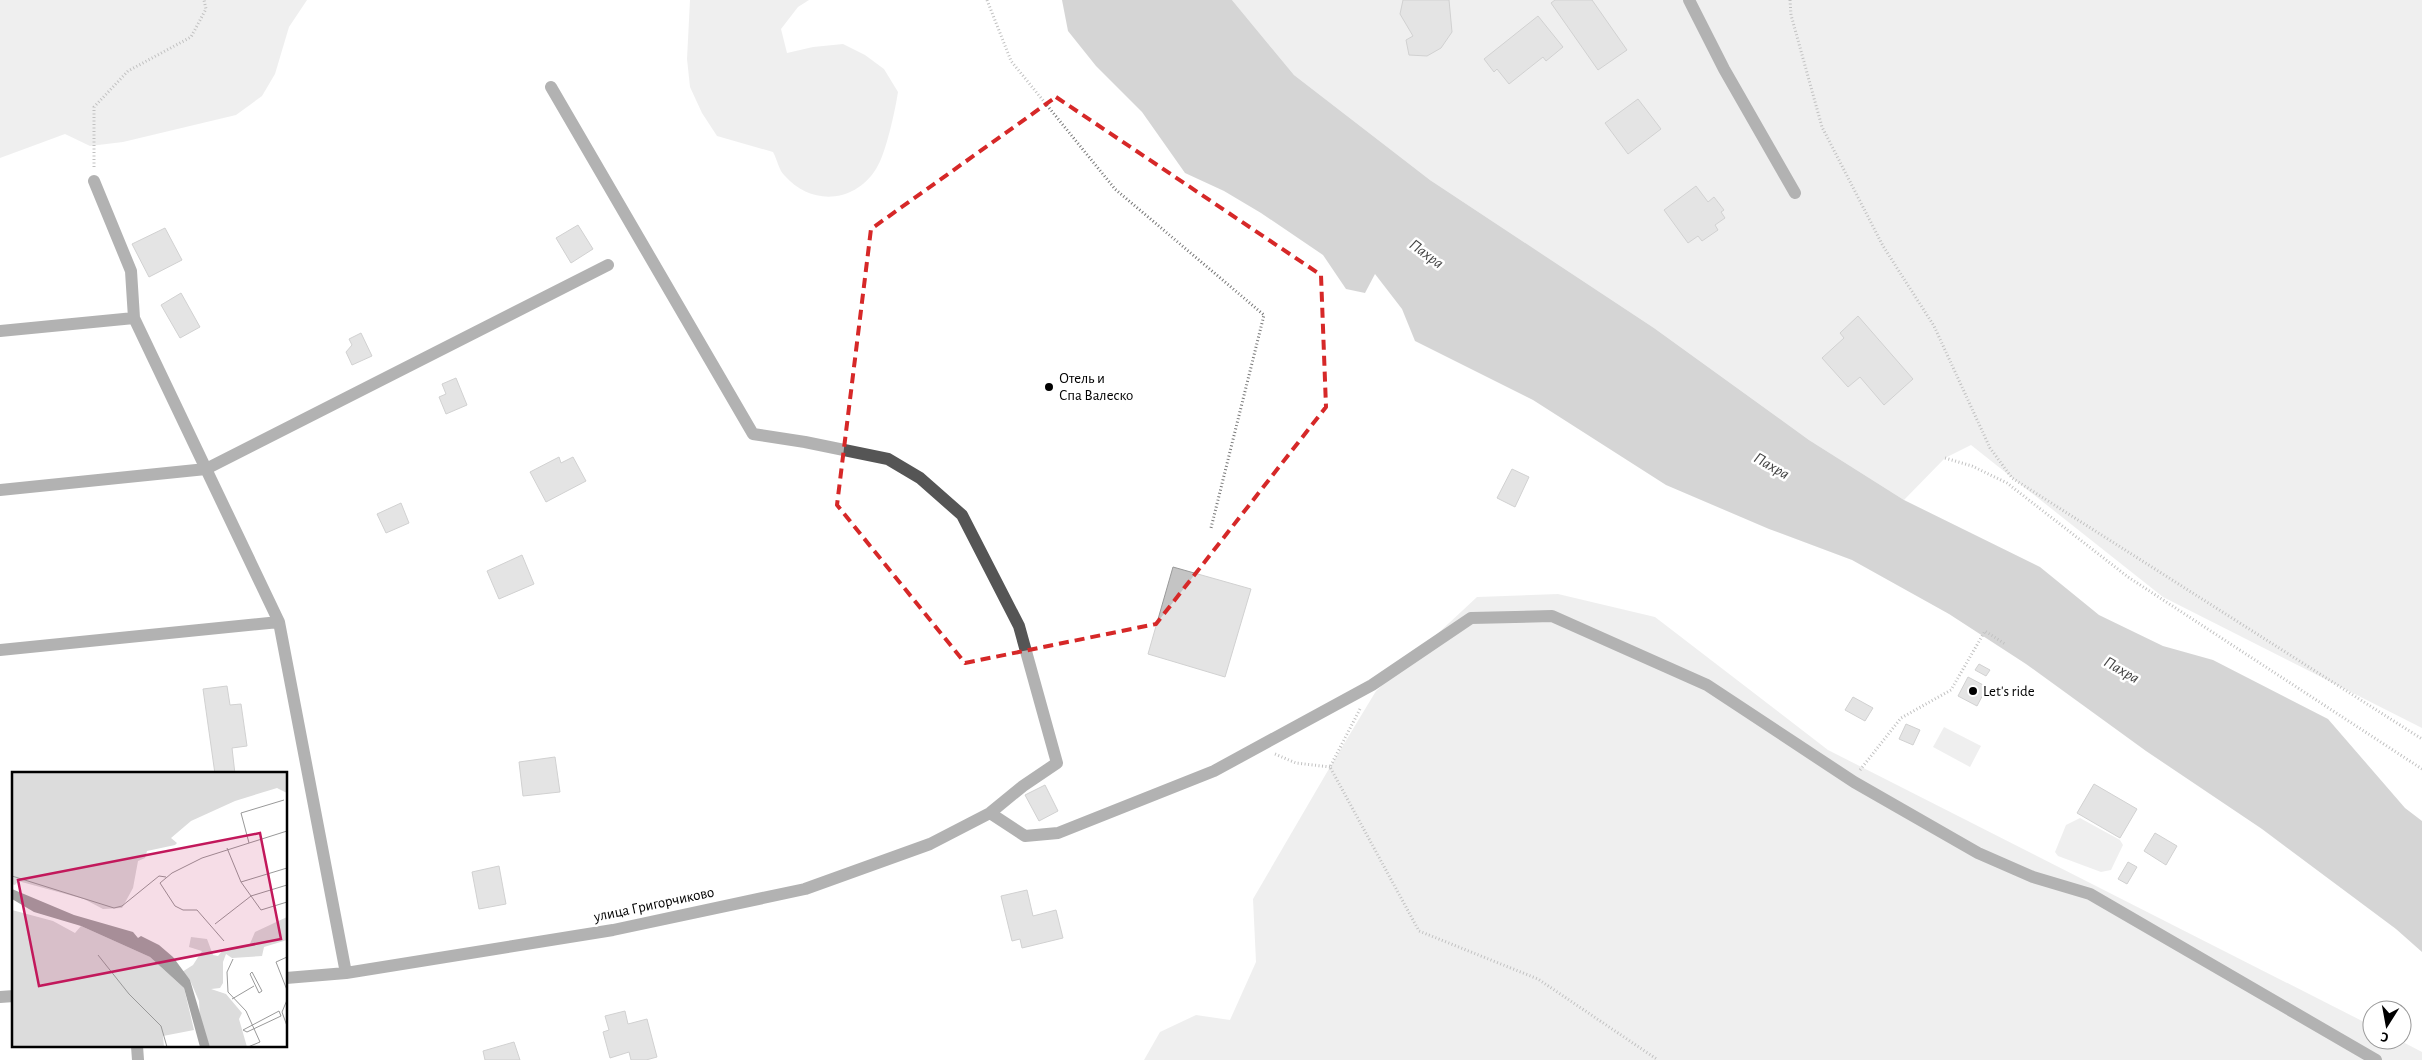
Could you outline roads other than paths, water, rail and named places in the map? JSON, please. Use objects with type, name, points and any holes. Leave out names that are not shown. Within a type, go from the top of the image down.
[{"type":"street","points":[[1689,0],[1724,69],[1795,192]]},
{"type":"street","name":"улица Григорчиково","points":[[288,978],[346,973],[613,930],[805,889],[930,844],[990,813],[1057,763],[1018,626],[962,515],[920,478],[888,459],[805,442],[753,434],[551,87]]},
{"type":"street","points":[[94,181],[131,271],[134,318],[279,622],[346,973]]},
{"type":"street","points":[[0,490],[206,469],[608,265]]},
{"type":"street","points":[[0,331],[134,318]]},
{"type":"street","points":[[990,813],[1025,836],[1058,833],[1214,771],[1372,686],[1471,618],[1552,616],[1707,685],[1854,782],[1978,853],[2033,877],[2090,894],[2376,1060]]},
{"type":"street","points":[[0,650],[279,622]]},
{"type":"water","name":"Пахра","points":[[1062,0],[1232,0],[1294,75],[1430,180],[1654,328],[1809,440],[1904,500],[2040,567],[2099,615],[2163,646],[2213,660],[2328,719],[2405,808],[2422,821],[2422,952],[2396,929],[2262,829],[2146,751],[2026,664],[1949,614],[1852,560],[1769,529],[1666,485],[1533,400],[1415,341],[1402,309],[1375,274],[1365,293],[1346,289],[1323,255],[1261,213],[1224,191],[1185,173],[1142,112],[1096,66],[1068,31]]},
{"type":"place","name":"Отель и Спа Валеско","points":[[1049,387]]},
{"type":"place","name":"Let's ride","points":[[1973,691]]}]
